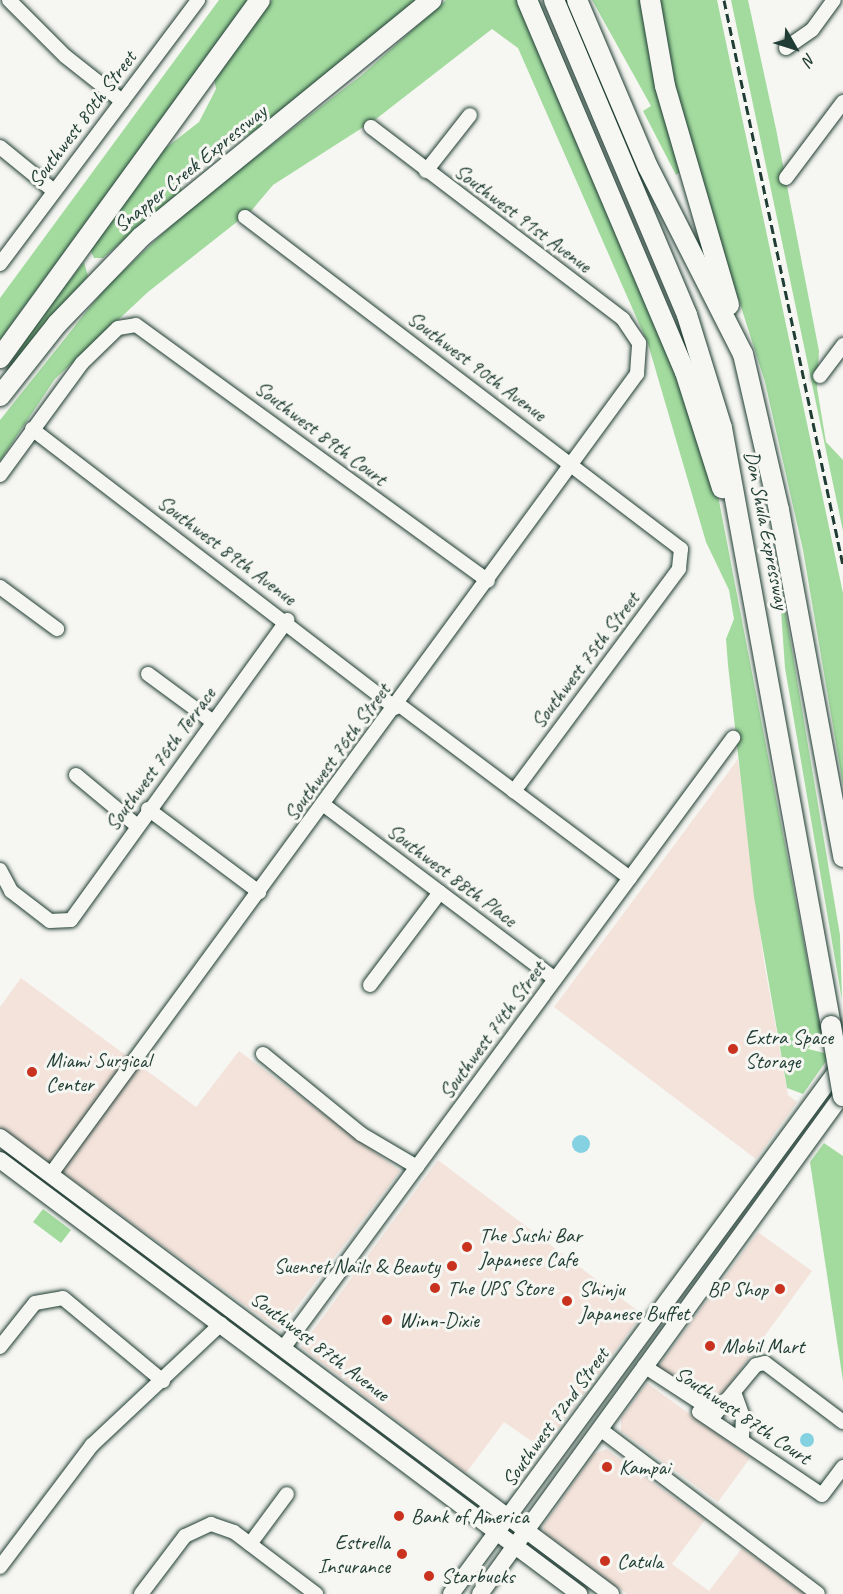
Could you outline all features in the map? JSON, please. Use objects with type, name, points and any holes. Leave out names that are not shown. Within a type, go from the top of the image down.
[{"type":"highway","name":"Snapper Creek Expressway","points":[[0,358],[261,0]]},
{"type":"highway","name":"Snapper Creek Expressway","points":[[0,396],[57,324],[141,237],[432,0]]},
{"type":"highway","points":[[527,0],[704,424],[760,667],[772,687]]},
{"type":"highway","name":"Don Shula Expressway","points":[[554,0],[687,315],[722,428],[772,687],[843,1095]]},
{"type":"highway","name":"Don Shula Expressway","points":[[577,0],[648,167],[743,354],[779,510],[843,857]]},
{"type":"highway","points":[[650,0],[668,96],[743,354]]},
{"type":"main road","name":"Southwest 72nd Street","points":[[451,1594],[606,1388],[843,1062]]},
{"type":"main road","name":"Southwest 72nd Street","points":[[480,1594],[843,1095]]},
{"type":"main road","name":"Southwest 87th Avenue","points":[[0,1137],[284,1347],[611,1594]]},
{"type":"main road","name":"Southwest 87th Avenue","points":[[0,1160],[368,1433],[579,1594]]},
{"type":"main road","points":[[762,1172],[777,1184]]},
{"type":"main road","points":[[40,1189],[51,1174]]},
{"type":"main road","points":[[122,1250],[149,1247]]},
{"type":"main road","points":[[669,1299],[685,1311]]},
{"type":"main road","points":[[221,1324],[227,1305]]},
{"type":"main road","points":[[606,1388],[621,1399]]},
{"type":"main road","points":[[368,1433],[378,1418]]},
{"type":"street","points":[[9,0],[60,51],[122,101]]},
{"type":"street","name":"Southwest 80th Street","points":[[0,264],[198,0]]},
{"type":"street","points":[[786,48],[812,30],[834,0]]},
{"type":"street","points":[[786,178],[843,102]]},
{"type":"street","points":[[426,171],[470,115]]},
{"type":"street","name":"Southwest 91st Avenue","points":[[371,127],[617,314],[640,349]]},
{"type":"street","points":[[0,147],[54,191]]},
{"type":"street","name":"Southwest 90th Avenue","points":[[245,218],[574,465],[682,551]]},
{"type":"street","name":"Southwest 89th Court","points":[[32,429],[82,363],[127,324],[146,328],[488,581]]},
{"type":"street","points":[[820,376],[843,345]]},
{"type":"street","name":"Southwest 76th Street","points":[[51,1174],[630,388],[640,349]]},
{"type":"street","points":[[0,475],[32,429]]},
{"type":"street","name":"Southwest 89th Avenue","points":[[32,429],[287,620],[397,706],[630,878]]},
{"type":"street","name":"Southwest 75th Street","points":[[514,791],[679,569],[682,551]]},
{"type":"street","points":[[0,587],[57,629]]},
{"type":"street","name":"Southwest 76th Terrace","points":[[0,870],[11,891],[50,921],[68,921],[287,620]]},
{"type":"street","points":[[148,674],[212,721]]},
{"type":"street","name":"Southwest 74th Street","points":[[284,1347],[734,738]]},
{"type":"street","points":[[76,775],[136,825]]},
{"type":"street","name":"Southwest 88th Place","points":[[324,805],[555,979]]},
{"type":"street","points":[[148,809],[259,892]]},
{"type":"street","points":[[370,986],[440,892]]},
{"type":"street","points":[[263,1054],[361,1134],[417,1167]]},
{"type":"street","points":[[0,1347],[40,1299],[67,1300],[163,1381]]},
{"type":"street","points":[[0,1567],[92,1445],[163,1381],[221,1324]]},
{"type":"street","name":"Southwest 87th Court","points":[[643,1369],[703,1408],[721,1411],[761,1362],[843,1422]]},
{"type":"street","name":"Southwest 87th Court","points":[[643,1369],[822,1495],[843,1467]]},
{"type":"street","points":[[735,1395],[743,1417],[742,1437]]},
{"type":"street","points":[[600,1429],[818,1594]]},
{"type":"street","points":[[250,1544],[287,1494]]},
{"type":"street","points":[[141,1594],[180,1542],[201,1525],[223,1526],[316,1594]]},
{"type":"shaded area","points":[[738,759],[764,962],[788,1095],[797,1102],[756,1159],[554,1007]]},
{"type":"shaded area","points":[[21,978],[196,1107],[239,1051],[400,1171],[279,1330],[0,1127],[0,1007]]},
{"type":"shaded area","points":[[438,1160],[642,1314],[543,1449],[504,1422],[466,1473],[301,1347]]},
{"type":"shaded area","points":[[758,1232],[812,1271],[712,1408],[657,1368]]},
{"type":"shaded area","points":[[647,1383],[750,1458],[718,1502],[621,1431],[621,1418]]},
{"type":"shaded area","points":[[606,1449],[705,1520],[672,1564],[709,1591],[742,1548],[805,1594],[627,1594],[587,1565],[545,1533],[543,1526],[593,1455]]},
{"type":"green space","points":[[219,0],[248,0],[0,340],[0,298]]},
{"type":"green space","points":[[272,0],[419,0],[264,126],[192,166],[176,179],[182,190],[103,258],[94,258],[90,249],[158,154],[199,122],[216,89],[214,78]]},
{"type":"green space","points":[[446,0],[522,0],[677,364],[715,480],[821,1032],[808,1049],[829,1054],[843,1037],[803,1094],[787,1088],[754,897],[728,665],[726,639],[734,619],[729,590],[706,542],[648,344],[518,48],[492,29],[376,119],[273,185],[252,210],[148,292],[55,379],[0,461],[0,420],[106,287],[191,207],[362,75]]},
{"type":"green space","points":[[535,0],[539,0],[688,356]]},
{"type":"green space","points":[[592,0],[644,0],[680,172],[676,175],[643,111],[651,106]]},
{"type":"green space","points":[[657,0],[717,0],[843,593],[843,785],[803,550],[765,382],[679,113]]},
{"type":"green space","points":[[731,0],[748,0],[776,129],[819,351],[817,388],[826,442],[843,460],[843,531]]},
{"type":"green space","points":[[84,262],[88,276],[0,381],[32,328]]},
{"type":"green space","points":[[778,567],[840,935],[842,1000],[785,668]]},
{"type":"green space","points":[[824,1143],[843,1156],[843,1381],[810,1162]]},
{"type":"green space","points":[[43,1209],[71,1230],[61,1243],[33,1222]]},
{"type":"water","points":[[577,1135],[585,1135],[590,1140],[588,1151],[577,1153],[572,1148],[572,1140]]},
{"type":"water","points":[[807,1433],[812,1435],[814,1440],[812,1445],[807,1447],[802,1445],[800,1440],[802,1435]]},
{"type":"railway","points":[[724,0],[843,565]]},
{"type":"place","name":"Extra Space Storage","points":[[733,1049]]},
{"type":"place","name":"Miami Surgical Center","points":[[32,1072]]},
{"type":"place","name":"The Sushi Bar Japanese Cafe","points":[[467,1247]]},
{"type":"place","name":"Suenset Nails & Beauty","points":[[452,1266]]},
{"type":"place","name":"The UPS Store","points":[[435,1288]]},
{"type":"place","name":"BP Shop","points":[[780,1289]]},
{"type":"place","name":"Shinju Japanese Buffet","points":[[567,1301]]},
{"type":"place","name":"Winn-Dixie","points":[[387,1320]]},
{"type":"place","name":"Mobil Mart","points":[[710,1346]]},
{"type":"place","name":"Kampai","points":[[607,1467]]},
{"type":"place","name":"Bank of America","points":[[399,1516]]},
{"type":"place","name":"Estrella Insurance","points":[[402,1554]]},
{"type":"place","name":"Catula","points":[[605,1561]]},
{"type":"place","name":"Starbucks","points":[[429,1576]]}]
